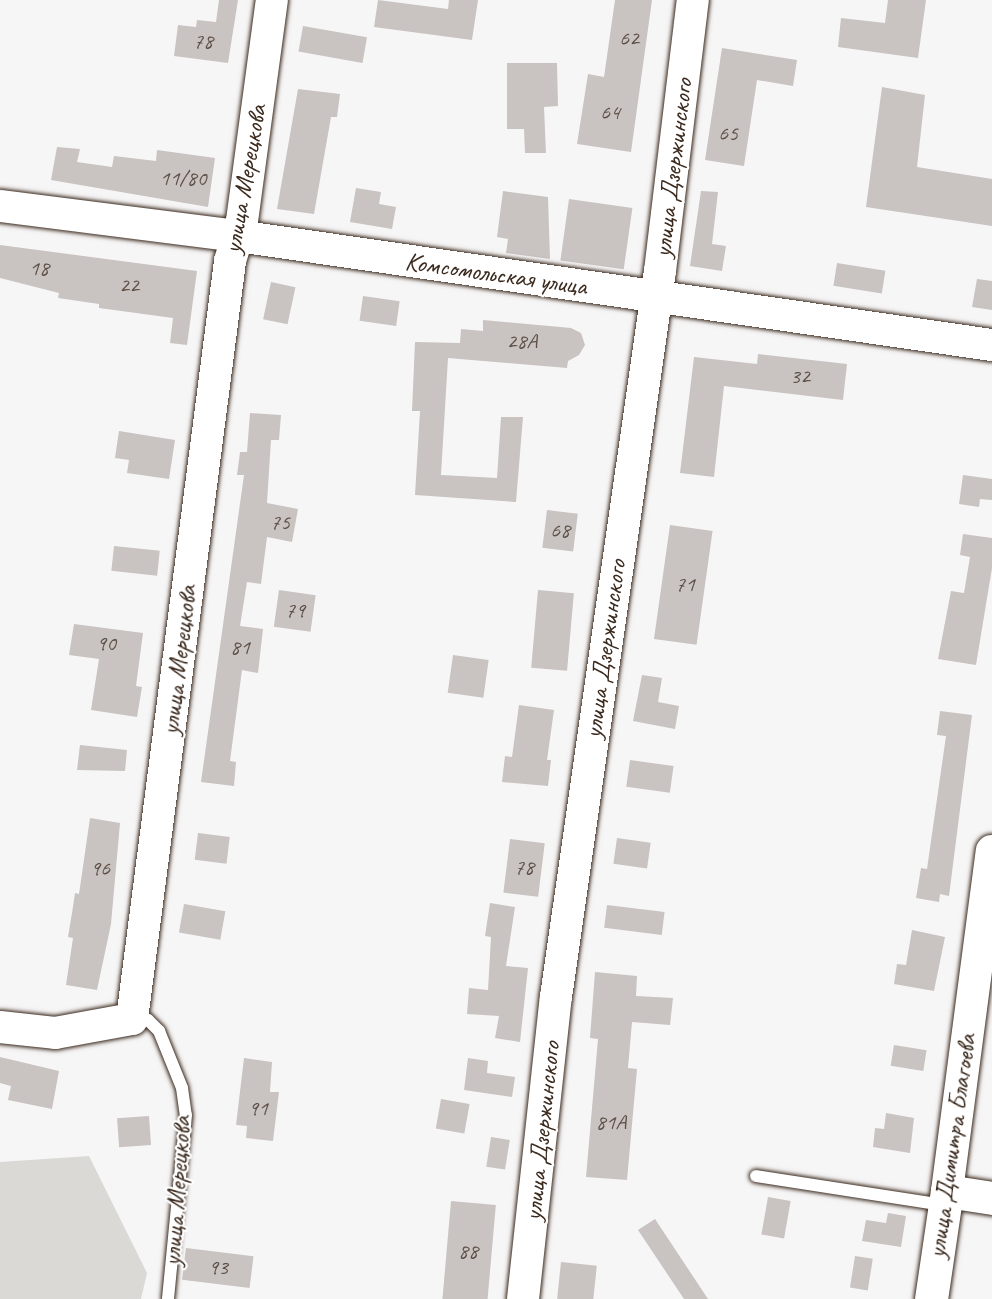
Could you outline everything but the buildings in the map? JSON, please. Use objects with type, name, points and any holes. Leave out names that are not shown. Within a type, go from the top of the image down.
[{"type":"main road","points":[[946,1198],[992,1198]]},
{"type":"main road","name":"улица Димитра Благоева","points":[[931,1299],[946,1198]]},
{"type":"street","name":"улица Мерецкова","points":[[132,1019],[229,273],[237,236],[272,0]]},
{"type":"street","name":"улица Дзержинского","points":[[523,1299],[556,997],[655,296],[693,0]]},
{"type":"street","name":"Комсомольская улица","points":[[0,206],[237,236],[992,345]]},
{"type":"street","name":"улица Димитра Благоева","points":[[946,1198],[992,851]]},
{"type":"street","points":[[0,1027],[55,1033],[132,1019]]},
{"type":"lane","name":"улица Мерецкова","points":[[132,1019],[148,1020],[159,1031],[182,1088],[186,1114],[168,1299]]},
{"type":"lane","points":[[756,1176],[946,1198]]},
{"type":"shaded area","points":[[89,1156],[147,1273],[141,1299],[0,1299],[0,1162]]}]
